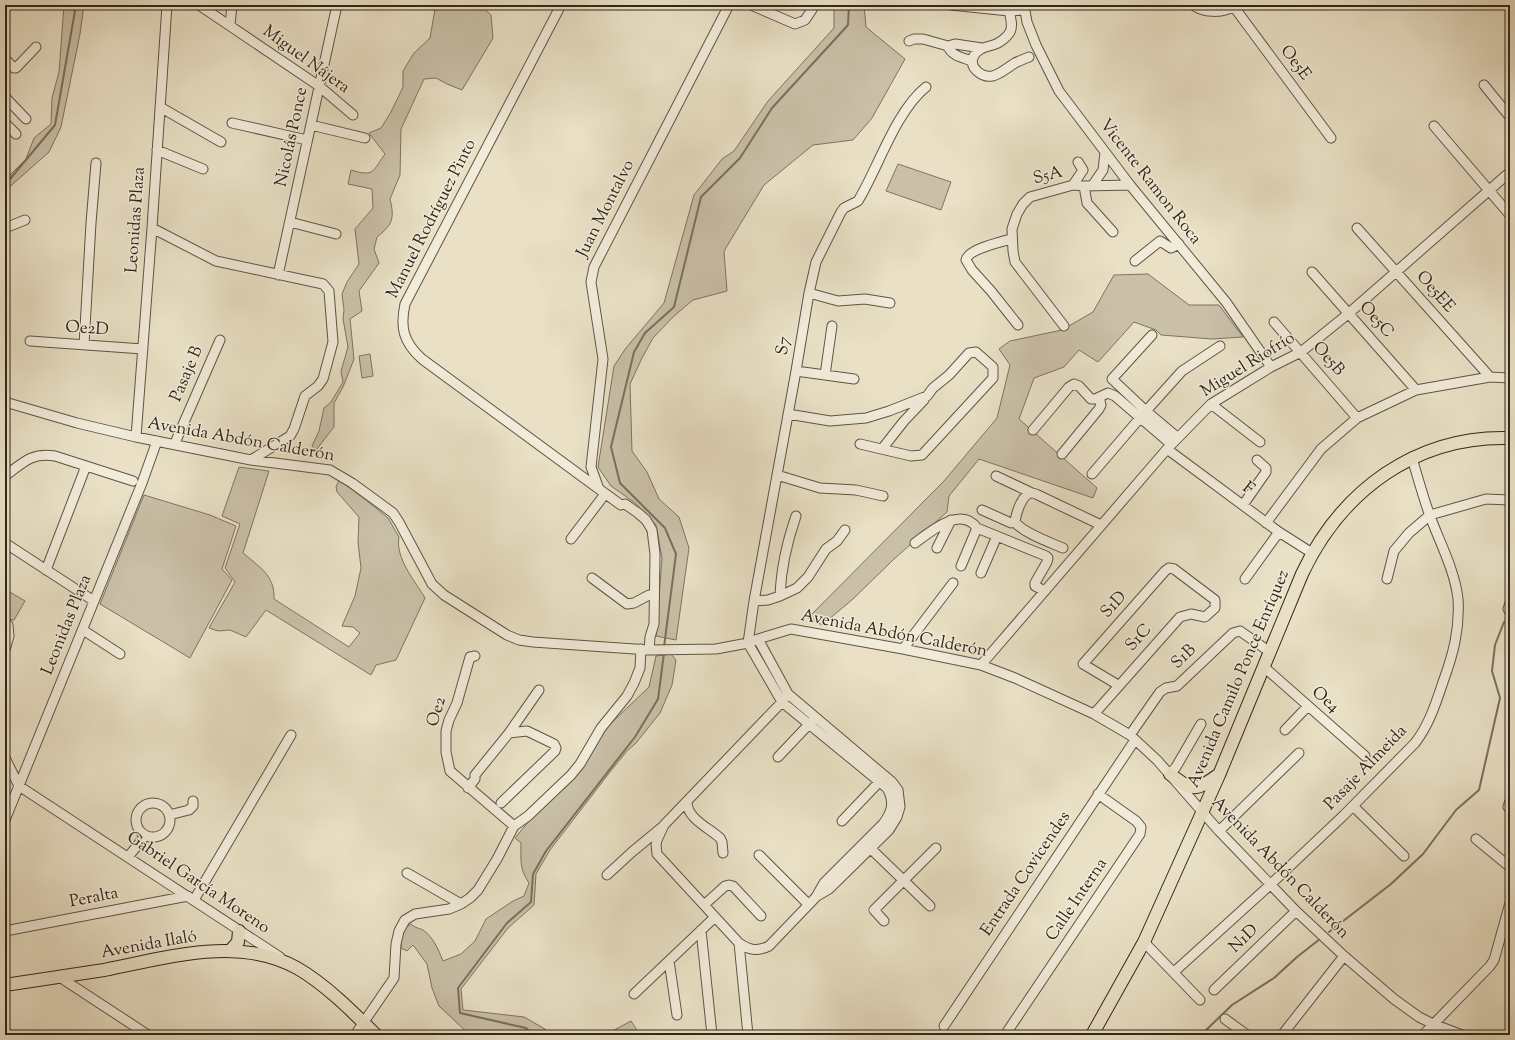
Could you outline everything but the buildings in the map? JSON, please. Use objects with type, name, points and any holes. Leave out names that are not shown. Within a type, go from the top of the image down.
[{"type":"main road","name":"Avenida Camilo Ponce Enríquez","points":[[1092,1035],[1144,942],[1219,775],[1302,574],[1312,553],[1325,532],[1353,500],[1378,479],[1412,458],[1440,446],[1481,439],[1510,438]]},
{"type":"main road","points":[[1170,774],[1185,785],[1196,788],[1204,785],[1219,775]]},
{"type":"main road","points":[[230,951],[235,948],[238,942],[239,931]]},
{"type":"main road","name":"Avenida Ilaló","points":[[5,985],[193,954],[230,951],[258,954],[297,968]]},
{"type":"main road","name":"Gabriel García Moreno","points":[[297,968],[322,986],[376,1035]]},
{"type":"street","name":"Leonidas Plaza","points":[[136,437],[167,5]]},
{"type":"street","name":"Miguel Nájera","points":[[199,5],[319,86],[353,115]]},
{"type":"street","points":[[230,25],[232,5]]},
{"type":"street","name":"Nicolás Ponce","points":[[278,275],[337,5]]},
{"type":"street","name":"Manuel Rodríguez Pinto","points":[[561,5],[405,304],[402,316],[402,327],[409,345],[422,359],[602,491]]},
{"type":"street","name":"Juan Montalvo","points":[[602,491],[591,467],[603,359],[592,291],[592,274],[594,267],[729,5]]},
{"type":"street","points":[[752,5],[795,24],[805,20],[815,5]]},
{"type":"street","points":[[951,5],[1008,8],[1025,7]]},
{"type":"street","points":[[1193,5],[1203,11],[1226,9],[1234,6]]},
{"type":"street","name":"Oe5E","points":[[1234,6],[1331,138]]},
{"type":"street","name":"Vicente Ramon Roca","points":[[1025,7],[1027,22],[1036,45],[1056,85],[1130,185],[1226,302],[1271,366]]},
{"type":"street","points":[[1008,8],[1011,26],[1009,33],[1004,39],[982,48],[974,54],[972,61],[973,67],[978,72],[986,76],[995,76],[1014,63],[1029,57]]},
{"type":"street","points":[[909,41],[914,39],[923,39],[948,46],[955,44],[982,48]]},
{"type":"street","points":[[948,46],[952,53],[972,61]]},
{"type":"street","points":[[5,59],[14,68],[16,68],[36,47]]},
{"type":"street","points":[[1484,85],[1510,117]]},
{"type":"street","name":"S7","points":[[748,643],[754,601],[809,293],[816,262],[841,212],[844,208],[858,201],[903,114],[913,99],[926,88]]},
{"type":"street","points":[[5,97],[26,119]]},
{"type":"street","points":[[160,107],[221,142]]},
{"type":"street","points":[[5,123],[16,134]]},
{"type":"street","points":[[232,123],[307,140]]},
{"type":"street","points":[[310,125],[365,138]]},
{"type":"street","points":[[1434,126],[1510,215]]},
{"type":"street","points":[[157,150],[203,169]]},
{"type":"street","points":[[1105,152],[1103,170],[1088,186],[1085,199],[1113,232]]},
{"type":"street","points":[[1073,185],[1083,170],[1078,162]]},
{"type":"street","points":[[84,345],[96,163]]},
{"type":"street","name":"Miguel Riofrío","points":[[981,665],[1171,443],[1211,404],[1271,366],[1300,352],[1348,314],[1510,172]]},
{"type":"street","name":"S5A","points":[[1064,326],[1015,262],[1012,229],[1017,214],[1023,204],[1030,197],[1073,185],[1130,185]]},
{"type":"street","points":[[5,228],[25,220]]},
{"type":"street","points":[[290,222],[336,234]]},
{"type":"street","points":[[152,228],[212,259],[322,284],[327,287],[329,291],[333,342],[323,380],[305,396],[292,434],[287,439],[251,460]]},
{"type":"street","name":"Oe5EE","points":[[1357,228],[1490,377]]},
{"type":"street","points":[[1012,239],[990,245],[974,252],[968,255],[966,260],[972,270],[992,291],[1018,325]]},
{"type":"street","points":[[1135,261],[1160,241],[1171,248],[1179,244]]},
{"type":"street","name":"Oe5C","points":[[1312,272],[1416,390]]},
{"type":"street","points":[[809,293],[838,301],[865,299],[890,302]]},
{"type":"street","name":"Oe5B","points":[[1274,322],[1357,418]]},
{"type":"street","points":[[825,375],[832,326]]},
{"type":"street","points":[[1143,414],[1112,379],[1152,335]]},
{"type":"street","name":"Pasaje B","points":[[175,444],[220,340]]},
{"type":"street","name":"Oe2D","points":[[30,341],[143,348]]},
{"type":"street","points":[[1092,474],[1182,371],[1220,346]]},
{"type":"street","points":[[860,444],[911,456],[922,455],[993,378],[993,368],[976,352],[969,353],[949,375],[933,388],[882,449]]},
{"type":"street","points":[[796,371],[854,379]]},
{"type":"street","points":[[1266,523],[1321,449],[1357,418],[1416,390],[1490,377],[1510,378]]},
{"type":"street","points":[[1033,430],[1069,387],[1074,384],[1079,386],[1091,399],[1108,393],[1143,414]]},
{"type":"street","points":[[788,414],[819,420],[866,418],[896,409],[927,396]]},
{"type":"street","points":[[1062,454],[1099,409],[1101,405],[1099,397]]},
{"type":"street","name":"Avenida Abdón Calderón","points":[[5,402],[77,423],[136,437],[251,460],[330,470],[338,473],[393,513],[400,522],[432,584],[438,590],[507,635],[519,640],[649,650],[716,649],[748,643],[791,629],[904,649],[981,665],[1054,695],[1094,714],[1133,737],[1170,774],[1219,831],[1296,911],[1344,956],[1394,999],[1419,1017],[1462,1035]]},
{"type":"street","points":[[1211,404],[1260,442]]},
{"type":"street","points":[[896,409],[901,412],[904,421]]},
{"type":"street","name":"F","points":[[1143,414],[1171,443],[1242,505],[1279,532],[1312,553]]},
{"type":"street","name":"Leonidas Plaza","points":[[5,820],[142,483],[157,441]]},
{"type":"street","points":[[5,476],[26,460],[43,454],[55,456],[133,481]]},
{"type":"street","name":"Pasaje Almeida","points":[[1174,972],[1271,884],[1353,806],[1422,734],[1439,697],[1452,657],[1457,638],[1458,599],[1454,577],[1430,514],[1412,458]]},
{"type":"street","points":[[1242,505],[1266,472],[1266,468],[1257,460]]},
{"type":"street","points":[[46,570],[86,466]]},
{"type":"street","points":[[777,475],[820,488],[856,490],[883,496]]},
{"type":"street","points":[[996,476],[1101,525]]},
{"type":"street","points":[[356,1035],[394,978],[396,944],[399,931],[405,920],[415,914],[449,909],[461,904],[478,890],[497,859],[514,826],[528,816],[557,790],[580,764],[601,728],[627,696],[649,650],[650,637],[654,624],[655,554],[653,534],[648,523],[643,517],[625,504],[621,504],[602,491],[571,539]]},
{"type":"street","points":[[1032,493],[1027,494],[1022,501],[1016,515],[1015,522],[1023,529],[1063,548]]},
{"type":"street","points":[[1387,579],[1394,552],[1409,533],[1430,514],[1486,499],[1510,500]]},
{"type":"street","points":[[621,504],[622,509],[640,522],[647,532],[649,556],[648,625],[650,637]]},
{"type":"street","points":[[982,510],[1011,523],[1015,522]]},
{"type":"street","points":[[780,596],[783,564],[789,537],[796,516]]},
{"type":"street","points":[[915,543],[951,520],[959,518],[970,522],[977,528],[1046,556],[1048,558],[1047,562],[1035,583],[1035,586],[1045,591]]},
{"type":"street","points":[[937,548],[951,520]]},
{"type":"street","points":[[961,566],[977,528]]},
{"type":"street","points":[[754,601],[768,600],[796,588],[808,577],[826,549],[837,541],[845,530]]},
{"type":"street","points":[[1244,579],[1279,532]]},
{"type":"street","points":[[981,573],[997,536]]},
{"type":"street","points":[[5,543],[94,601]]},
{"type":"street","name":"S1C","points":[[1094,714],[1180,616],[1191,614],[1205,617],[1215,608],[1215,600],[1174,569],[1169,568]]},
{"type":"street","name":"S1D","points":[[1118,685],[1083,664],[1169,568]]},
{"type":"street","points":[[592,578],[627,604],[634,603],[648,595]]},
{"type":"street","points":[[904,649],[952,583]]},
{"type":"street","points":[[5,650],[9,636],[8,625]]},
{"type":"street","points":[[83,630],[120,654]]},
{"type":"street","name":"S1B","points":[[1133,737],[1160,692],[1166,688],[1177,686],[1233,633],[1240,631],[1270,652]]},
{"type":"street","points":[[758,639],[785,698]]},
{"type":"street","points":[[664,825],[657,840],[657,854],[739,943],[750,949],[762,949],[769,946],[808,904],[829,888],[853,860],[868,846],[890,814],[892,806],[890,794],[882,779],[785,698],[748,643]]},
{"type":"street","name":"Oe2","points":[[476,656],[470,657],[457,703],[449,720],[446,731],[446,752],[450,771],[465,786],[514,826]]},
{"type":"street","name":"Oe4","points":[[1264,667],[1364,756]]},
{"type":"street","points":[[465,786],[475,779],[475,775],[509,734],[539,690]]},
{"type":"street","points":[[607,876],[687,803],[785,698]]},
{"type":"street","points":[[1285,730],[1308,706]]},
{"type":"street","points":[[501,804],[555,751],[556,748],[554,744],[527,731],[521,726],[520,718]]},
{"type":"street","points":[[778,757],[812,721]]},
{"type":"street","points":[[1170,774],[1176,767],[1201,724]]},
{"type":"street","points":[[509,734],[527,731]]},
{"type":"street","points":[[191,898],[291,735]]},
{"type":"street","name":"Entrada Covicendes","points":[[944,1026],[1098,794],[1133,737]]},
{"type":"street","points":[[1219,831],[1299,753]]},
{"type":"street","points":[[5,758],[19,786]]},
{"type":"street","points":[[842,821],[882,779]]},
{"type":"street","name":"Gabriel García Moreno","points":[[19,786],[297,968]]},
{"type":"street","name":"Calle Interna","points":[[1005,1035],[1140,834],[1141,827],[1136,821],[1098,794]]},
{"type":"street","points":[[169,815],[189,810],[193,806],[193,801]]},
{"type":"street","points":[[150,803],[162,805],[169,815],[170,825],[163,835],[151,838],[146,836],[137,827],[136,815],[139,810],[150,803]]},
{"type":"street","points":[[687,803],[691,816],[720,838],[723,853]]},
{"type":"street","points":[[1353,806],[1404,856]]},
{"type":"street","points":[[128,857],[146,836]]},
{"type":"street","points":[[1476,839],[1510,867]]},
{"type":"street","points":[[868,846],[930,906]]},
{"type":"street","points":[[884,921],[874,910],[936,848]]},
{"type":"street","points":[[758,855],[808,904]]},
{"type":"street","points":[[407,874],[461,904]]},
{"type":"street","points":[[704,905],[725,886],[729,885],[733,886],[761,916]]},
{"type":"street","name":"Peralta","points":[[5,931],[191,898]]},
{"type":"street","points":[[1423,1035],[1490,966],[1494,960],[1510,903]]},
{"type":"street","name":"N1D","points":[[1214,990],[1296,911]]},
{"type":"street","points":[[634,994],[715,917]]},
{"type":"street","points":[[701,930],[712,1035]]},
{"type":"street","points":[[1144,942],[1200,1000]]},
{"type":"street","points":[[739,943],[748,1035]]},
{"type":"street","points":[[1282,1035],[1344,956]]},
{"type":"street","points":[[669,961],[677,1015]]},
{"type":"street","points":[[85,973],[82,981],[82,989],[85,994]]},
{"type":"street","points":[[58,976],[148,1035]]},
{"type":"street","points":[[1224,1019],[1247,1035]]},
{"type":"shaded area","points":[[64,5],[84,5],[80,34],[61,127],[49,152],[5,191],[5,180],[26,159],[34,138],[51,124],[52,98],[59,72]]},
{"type":"shaded area","points":[[430,5],[480,5],[491,15],[493,38],[462,90],[436,78],[424,79],[401,129],[400,175],[390,199],[392,212],[391,221],[386,229],[377,237],[374,249],[379,263],[359,291],[362,311],[350,319],[354,359],[343,387],[334,403],[334,427],[316,450],[314,450],[312,446],[319,431],[324,408],[331,402],[343,382],[341,371],[348,347],[343,319],[344,310],[342,294],[347,282],[359,264],[355,229],[373,208],[372,189],[348,184],[351,170],[368,173],[375,169],[385,154],[369,133],[381,128],[391,112],[403,87],[403,71],[414,53],[430,38],[435,9]]},
{"type":"shaded area","points":[[834,5],[864,5],[866,27],[905,59],[872,118],[853,140],[813,145],[764,185],[724,251],[727,291],[693,300],[674,316],[653,338],[630,384],[632,451],[647,472],[659,499],[679,517],[689,548],[676,640],[656,636],[662,558],[656,525],[635,503],[611,486],[598,467],[614,366],[626,348],[664,303],[694,195],[722,159],[734,151],[768,101],[834,28]]},
{"type":"shaded area","points":[[898,164],[951,182],[941,210],[886,191]]},
{"type":"shaded area","points":[[1148,274],[1189,305],[1219,305],[1243,337],[1212,339],[1161,335],[1156,330],[1134,322],[1098,362],[1079,350],[1064,367],[1034,378],[1019,419],[1097,488],[1093,498],[979,459],[949,496],[947,512],[893,560],[853,599],[822,625],[808,618],[944,481],[997,418],[1010,365],[999,349],[1010,341],[1062,330],[1093,312],[1114,275]]},
{"type":"shaded area","points":[[370,354],[373,376],[362,378],[359,356]]},
{"type":"shaded area","points":[[239,467],[269,471],[243,553],[265,572],[272,584],[274,599],[349,647],[360,633],[353,627],[342,626],[355,596],[361,568],[358,542],[359,517],[337,492],[336,487],[339,480],[388,518],[399,537],[400,553],[403,561],[411,577],[425,598],[396,660],[376,665],[371,675],[266,610],[246,637],[230,630],[218,631],[209,628],[235,582],[225,568],[240,524],[222,516]]},
{"type":"shaded area","points":[[144,495],[210,515],[236,526],[222,569],[232,580],[190,658],[100,604]]},
{"type":"shaded area","points":[[5,589],[25,601],[14,620],[5,619]]},
{"type":"shaded area","points":[[671,654],[676,660],[672,685],[660,713],[610,772],[550,850],[536,874],[534,905],[508,928],[461,989],[463,1010],[524,1017],[545,1029],[547,1035],[470,1035],[439,1006],[432,988],[427,964],[413,945],[407,951],[401,948],[403,931],[411,924],[427,933],[433,940],[443,961],[461,954],[475,941],[486,919],[513,901],[524,896],[529,883],[522,868],[521,843],[515,838],[529,821],[572,781],[583,767],[606,728],[649,687],[656,656]]},
{"type":"shaded area","points":[[631,1021],[640,1035],[605,1035]]},
{"type":"waterway","points":[[5,185],[55,125],[76,5]]},
{"type":"waterway","points":[[664,647],[676,554],[665,528],[620,483],[611,447],[634,352],[645,333],[674,307],[701,197],[740,158],[772,108],[848,25],[849,5]]},
{"type":"waterway","points":[[1329,932],[1391,884],[1423,854],[1456,810],[1479,790],[1500,698],[1492,671],[1495,645],[1504,622]]},
{"type":"waterway","points":[[533,1035],[526,1028],[460,1013],[458,988],[507,923],[531,902],[533,874],[546,851],[635,737],[658,699],[664,653]]},
{"type":"waterway","points":[[1201,1035],[1232,1005],[1274,978],[1320,939]]}]
